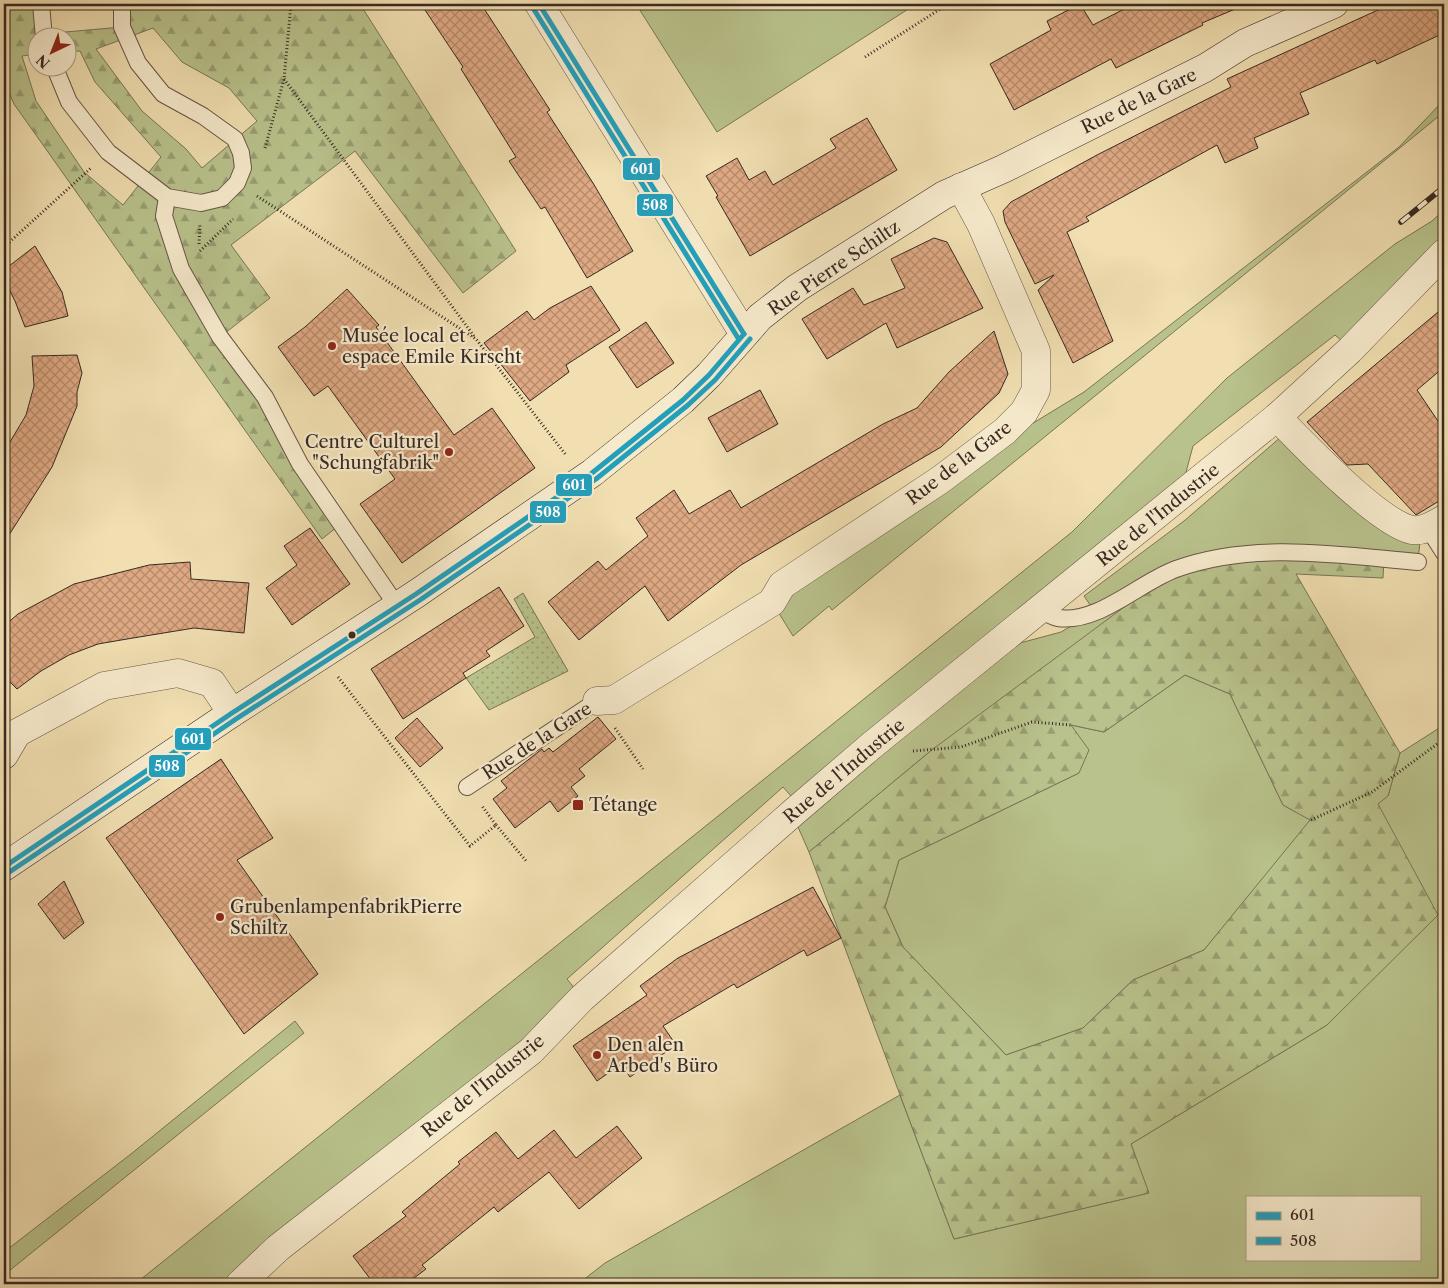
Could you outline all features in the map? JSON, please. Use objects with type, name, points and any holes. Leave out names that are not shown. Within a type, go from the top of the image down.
[{"type":"street","points":[[539,4],[744,334]]},
{"type":"street","name":"Rue de la Gare","points":[[602,700],[614,700],[772,602],[782,585],[940,480],[1005,431],[1024,412],[1036,390],[1036,351],[981,224],[961,187],[1206,68],[1245,43],[1334,4]]},
{"type":"street","name":"Rue Pierre Schiltz","points":[[4,866],[232,713],[397,606],[584,478],[683,400],[709,375],[760,317],[796,288],[961,187]]},
{"type":"street","name":"Rue de l'Industrie","points":[[240,1284],[278,1248],[531,1051],[590,991],[871,746],[1278,417],[1350,350],[1444,253]]},
{"type":"street","points":[[1278,417],[1359,496],[1386,518],[1413,530],[1436,524]]},
{"type":"street","points":[[8,738],[104,686],[178,673],[212,683],[232,713]]},
{"type":"lane","points":[[41,4],[43,28]]},
{"type":"lane","points":[[59,78],[68,102],[108,152],[167,197],[201,203],[222,198],[237,183],[243,168],[242,153],[235,139],[203,116],[163,94],[138,63],[122,27],[122,4]]},
{"type":"lane","points":[[167,197],[164,216],[181,269],[220,337],[265,397],[300,464],[397,606]]},
{"type":"lane","points":[[1436,524],[1444,553]]},
{"type":"lane","points":[[1041,610],[1057,618],[1074,618],[1095,612],[1174,570],[1206,559],[1245,553],[1297,553],[1418,562]]},
{"type":"lane","name":"Rue de la Gare","points":[[467,787],[602,700]]},
{"type":"path","points":[[865,57],[948,4]]},
{"type":"path","points":[[284,79],[476,339],[584,478]]},
{"type":"path","points":[[4,247],[108,152]]},
{"type":"path","points":[[237,183],[476,339]]},
{"type":"path","points":[[321,655],[470,846],[496,825]]},
{"type":"path","points":[[602,700],[619,735],[644,769]]},
{"type":"path","points":[[871,746],[917,751],[961,747],[1032,722],[1071,725]]},
{"type":"path","points":[[1311,820],[1372,792],[1444,739]]},
{"type":"path","points":[[467,787],[527,862]]},
{"type":"green space","points":[[4,4],[41,4],[43,28],[28,28],[28,55],[22,56],[36,101],[84,172],[123,205],[161,157],[95,82],[80,51],[78,51],[78,31],[122,27],[122,4],[360,4],[516,251],[463,293],[355,151],[231,245],[270,298],[220,337],[342,523],[322,539],[14,104],[4,81]],"holes":[[[153,28],[182,62],[229,88],[257,121],[202,168],[186,149],[142,111],[96,49]]]},
{"type":"green space","points":[[636,4],[916,4],[717,132]]},
{"type":"green space","points":[[1444,100],[1444,112],[832,610],[829,606],[793,636],[772,602],[940,480],[1084,392],[1399,147]]},
{"type":"green space","points":[[1444,210],[1444,241],[1343,342],[1335,335],[1193,446],[1185,476],[792,797],[783,787],[567,979],[575,989],[523,1042],[271,1237],[221,1284],[135,1284],[1072,532],[1227,378],[1395,244],[1432,221]]},
{"type":"green space","points":[[1289,430],[1420,541],[1418,562],[1297,553],[933,749],[809,852],[798,827],[898,741],[1020,643],[1061,632],[1095,612],[1084,596],[1184,521]]},
{"type":"green space","points":[[1206,559],[1384,559],[1383,578],[1296,574],[1400,753],[1388,796],[1378,804],[1438,915],[1327,1025],[1131,1144],[1149,1193],[954,1239],[809,852],[933,749],[1174,570]],"holes":[[[1185,675],[1230,694],[1283,805],[1310,820],[1204,950],[1133,980],[1083,1028],[1006,1055],[903,947],[885,907],[899,860],[1079,773],[1089,750],[1071,725],[1104,732]]]},
{"type":"green space","points":[[523,593],[568,671],[489,710],[466,678],[535,637],[514,599]]},
{"type":"green space","points":[[1185,675],[1230,694],[1283,805],[1311,820],[1204,950],[1133,980],[1083,1028],[1006,1055],[903,947],[885,907],[899,860],[1079,773],[1071,725],[1104,732]]},
{"type":"green space","points":[[1444,725],[1444,1284],[578,1284],[605,1263],[900,1095],[954,1239],[1148,1193],[1131,1144],[1327,1025],[1378,803],[1388,796],[1400,753]]},
{"type":"green space","points":[[295,1021],[304,1033],[4,1275],[4,1252],[131,1154]]},
{"type":"building","points":[[421,4],[481,4],[550,110],[547,112],[593,183],[633,251],[587,278],[545,207],[541,209],[509,161],[516,157],[461,69],[463,67]]},
{"type":"building","points":[[1080,4],[1093,25],[1134,4],[1247,4],[1202,23],[1203,25],[1116,68],[1111,59],[1014,110],[990,64],[1051,30],[1047,21]]},
{"type":"building","points":[[1391,4],[1444,4],[1444,33],[1377,64],[1375,60],[1300,93],[1309,114],[1254,138],[1258,148],[1225,163],[1217,145],[1086,217],[1089,221],[1067,232],[1113,341],[1073,363],[1038,290],[1054,275],[1035,284],[1005,222],[1003,211],[1011,202],[1097,155],[1231,87],[1227,79]]},
{"type":"building","points":[[867,118],[897,170],[750,256],[706,176],[737,158],[749,180],[765,171],[773,185],[836,148],[830,139]]},
{"type":"building","points":[[934,238],[947,242],[983,308],[897,348],[886,323],[827,359],[802,319],[853,288],[864,305],[905,288],[891,259]]},
{"type":"building","points":[[35,246],[62,292],[68,316],[25,327],[4,279],[4,270]]},
{"type":"building","points":[[591,286],[620,330],[566,365],[569,372],[530,401],[484,343],[527,311],[534,320],[550,308]]},
{"type":"building","name":"Centre Culturel \"Schungfabrik\"","points":[[347,289],[379,325],[376,327],[454,435],[492,408],[535,468],[402,563],[360,504],[395,479],[328,386],[314,396],[278,347],[305,327]]},
{"type":"building","points":[[1444,307],[1444,367],[1417,390],[1444,430],[1444,498],[1416,515],[1368,464],[1347,465],[1307,422]]},
{"type":"building","points":[[646,322],[674,363],[637,388],[609,347]]},
{"type":"building","points":[[994,331],[1008,374],[999,393],[941,447],[741,565],[668,621],[645,586],[579,640],[548,602],[598,561],[606,570],[648,536],[636,518],[674,490],[689,514],[730,490],[741,508],[883,424],[917,408],[949,372]]},
{"type":"building","points":[[77,355],[82,373],[77,392],[77,406],[52,467],[4,543],[4,452],[26,415],[34,386],[32,356]]},
{"type":"building","points":[[760,390],[778,424],[727,452],[708,418]]},
{"type":"building","points":[[310,528],[350,584],[292,625],[266,588],[297,565],[284,546]]},
{"type":"building","points":[[190,562],[191,579],[249,583],[244,633],[194,628],[98,644],[69,655],[41,671],[17,689],[4,676],[4,626],[18,614],[74,584],[149,565]]},
{"type":"building","points":[[499,587],[524,626],[486,651],[490,656],[463,673],[466,678],[403,719],[371,669]]},
{"type":"building","points":[[598,717],[616,739],[579,769],[585,776],[571,787],[578,796],[558,812],[550,801],[515,828],[493,799],[507,788],[501,781],[542,749],[544,752],[549,748],[553,752]]},
{"type":"building","points":[[417,718],[443,748],[420,767],[395,738]]},
{"type":"building","name":"GrubenlampenfabrikPierre Schiltz","points":[[221,759],[273,838],[237,860],[318,974],[244,1034],[106,838]]},
{"type":"building","points":[[64,881],[84,923],[64,939],[38,904]]},
{"type":"building","points":[[813,887],[841,938],[807,956],[804,950],[737,988],[734,984],[663,1026],[676,1045],[630,1077],[621,1064],[597,1081],[573,1046],[647,995],[640,986],[678,958]]},
{"type":"building","points":[[617,1126],[642,1158],[579,1209],[549,1172],[498,1212],[494,1207],[422,1265],[426,1269],[406,1284],[374,1284],[353,1256],[406,1216],[402,1212],[460,1164],[458,1162],[496,1132],[518,1159],[554,1130],[576,1158]]},
{"type":"railway","points":[[1401,222],[1444,187]]},
{"type":"transit line","name":"601","points":[[539,4],[744,334]]},
{"type":"transit line","name":"508","points":[[533,8],[738,338]]},
{"type":"transit line","name":"601","points":[[4,867],[232,713],[416,594],[592,473],[683,400],[709,375],[744,334]]},
{"type":"transit line","name":"508","points":[[8,873],[236,719],[420,600],[596,479],[688,405],[715,380],[750,339]]},
{"type":"place","name":"Musée local et espace Emile Kirscht","points":[[332,346]]},
{"type":"place","name":"Centre Culturel \"Schungfabrik\"","points":[[449,452]]},
{"type":"place","name":"Tétange","points":[[578,805]]},
{"type":"place","name":"GrubenlampenfabrikPierre Schiltz","points":[[220,917]]},
{"type":"place","name":"Den alen Arbed's Büro","points":[[597,1055]]}]
